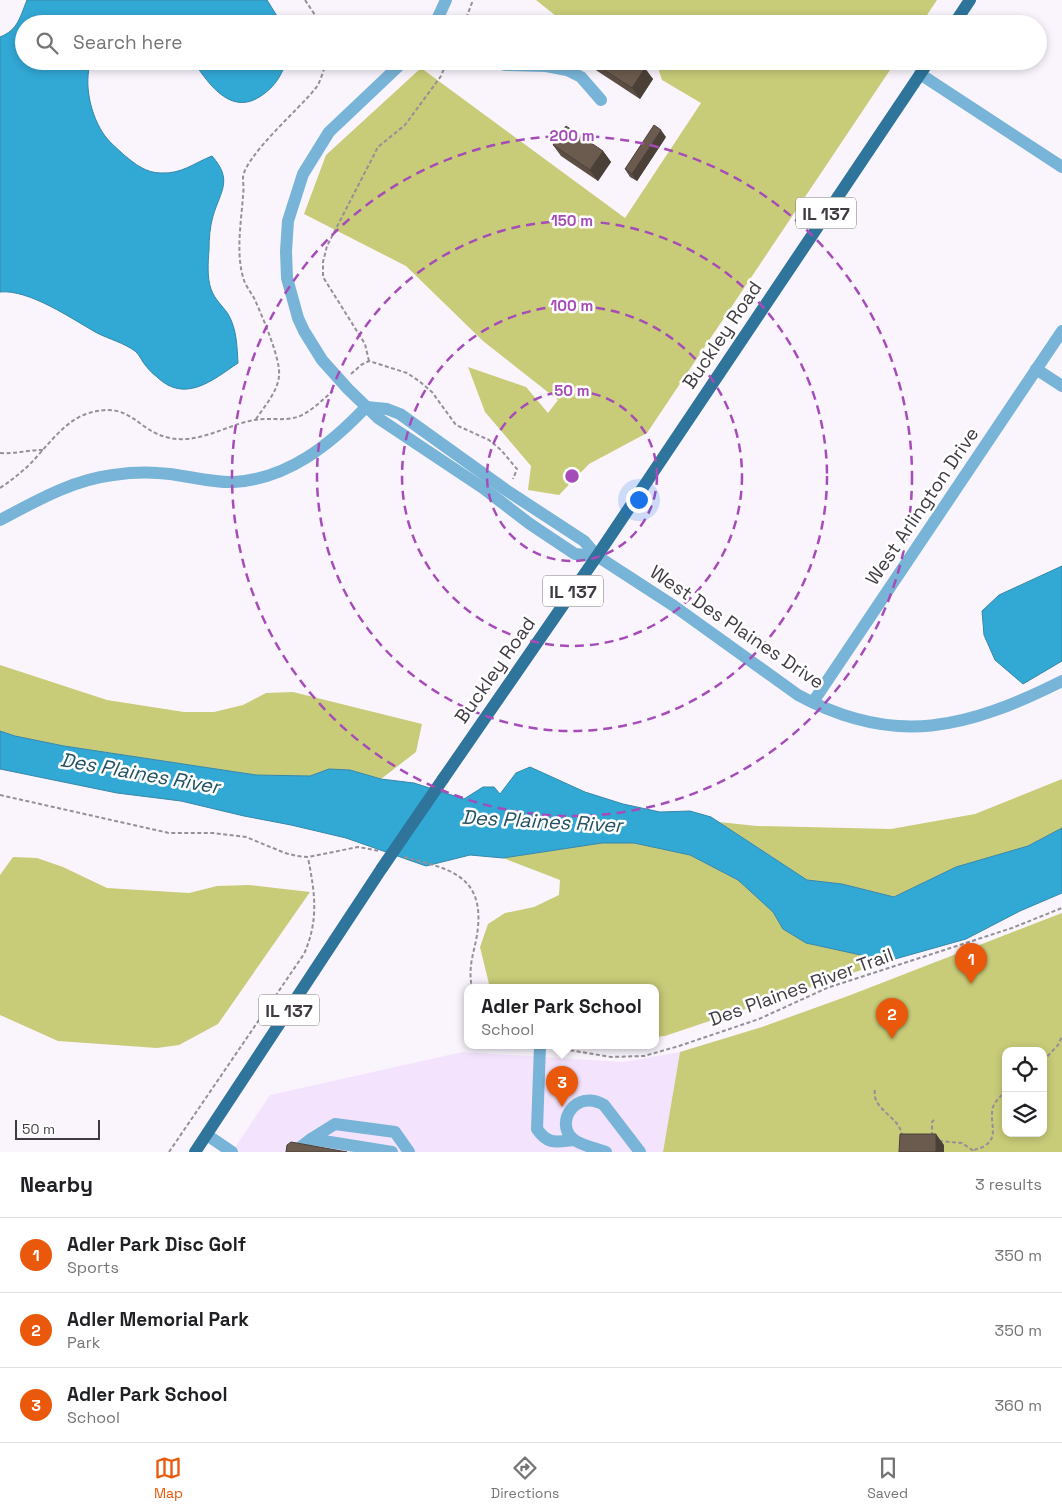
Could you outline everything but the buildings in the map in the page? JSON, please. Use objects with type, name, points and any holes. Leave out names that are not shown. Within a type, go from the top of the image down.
[{"type":"main road","points":[[960,15],[970,0]]},
{"type":"main road","name":"Buckley Road","points":[[195,1152],[382,868],[597,556],[923,70]]},
{"type":"street","points":[[439,15],[446,0]]},
{"type":"street","points":[[394,70],[329,132],[303,174],[288,221],[286,251],[287,278],[298,318],[322,360],[342,383],[378,418],[483,488],[576,554],[597,556]]},
{"type":"street","points":[[567,70],[581,77],[601,100]]},
{"type":"street","points":[[920,74],[1062,167]]},
{"type":"street","name":"West Arlington Drive","points":[[813,702],[1062,331]]},
{"type":"street","points":[[1036,369],[1062,386]]},
{"type":"street","points":[[366,406],[387,409],[400,414],[506,490],[584,541],[597,556]]},
{"type":"street","points":[[0,520],[62,488],[110,475],[159,473],[233,482],[268,476],[296,464],[317,452],[349,425],[366,406]]},
{"type":"street","points":[[534,526],[543,514]]},
{"type":"street","name":"West Des Plaines Drive","points":[[597,556],[674,606],[798,695],[857,720],[898,728],[964,721],[1024,700],[1062,681]]},
{"type":"street","points":[[540,1049],[537,1129],[544,1138],[554,1142],[574,1140],[606,1152]]},
{"type":"street","points":[[574,1140],[568,1132],[566,1123],[572,1107],[579,1101],[596,1100],[604,1105],[640,1152]]},
{"type":"street","points":[[294,1152],[310,1139],[335,1124],[395,1132],[408,1152]]},
{"type":"street","points":[[207,1135],[232,1152]]},
{"type":"street","points":[[310,1139],[392,1152]]},
{"type":"path","points":[[305,0],[315,15]]},
{"type":"path","points":[[467,15],[473,0]]},
{"type":"path","points":[[256,419],[275,388],[279,376],[278,362],[272,344],[254,298],[245,284],[241,265],[240,241],[243,176],[247,165],[256,153],[317,87],[324,70]]},
{"type":"path","points":[[370,361],[365,344],[323,277],[323,262],[327,246],[378,148],[405,126],[443,70]]},
{"type":"path","points":[[0,488],[21,472],[71,423],[86,414],[110,410],[125,412],[164,436],[185,440],[256,419],[288,419],[299,416],[314,408],[361,365],[370,361],[389,367],[419,381],[432,392],[456,425],[489,440],[501,450],[517,469],[516,476],[506,490]]},
{"type":"path","points":[[0,454],[17,454],[42,450]]},
{"type":"path","points":[[0,795],[169,833],[213,833],[246,837],[285,853],[308,857],[358,848]]},
{"type":"path","points":[[169,1152],[304,954],[312,934],[315,916],[314,892],[308,857]]},
{"type":"path","points":[[436,865],[448,869],[468,884],[475,896],[478,928],[471,956],[471,984]]},
{"type":"path","name":"Des Plaines River Trail","points":[[562,1049],[610,1057],[644,1056],[670,1049],[759,1019],[827,988],[1012,928],[1062,908]]},
{"type":"path","points":[[1047,1057],[1058,1045],[1062,1036]]},
{"type":"path","points":[[875,1090],[874,1096],[877,1102],[902,1130],[903,1139]]},
{"type":"path","points":[[935,1118],[932,1122],[932,1141],[962,1143],[974,1151],[986,1145],[991,1138],[994,1129],[992,1110],[995,1102],[1005,1092]]},
{"type":"shaded area","points":[[462,1052],[624,1062],[680,1052],[663,1152],[232,1152],[270,1095]]},
{"type":"green space","points":[[536,0],[937,0],[927,15],[555,15]]},
{"type":"green space","points":[[419,70],[424,70],[625,218],[701,103],[662,80],[659,70],[890,70],[647,433],[589,464],[559,495],[528,490],[531,466],[485,412],[468,367],[526,387],[548,413],[558,400],[483,341],[406,266],[304,214],[326,155]]},
{"type":"green space","points":[[0,665],[107,700],[184,712],[214,712],[243,705],[266,693],[293,692],[422,724],[416,752],[381,779],[350,770],[329,769],[310,776],[256,775],[64,746],[0,731]]},
{"type":"green space","points":[[1062,779],[1062,828],[1028,846],[956,867],[894,897],[842,884],[807,880],[719,822],[757,826],[891,829],[975,814]]},
{"type":"green space","points":[[602,843],[634,843],[690,855],[738,880],[773,912],[783,929],[806,943],[888,961],[659,1037],[659,984],[489,984],[480,947],[488,924],[505,913],[534,907],[559,895],[560,880],[503,858]]},
{"type":"green space","points":[[13,857],[37,858],[63,867],[107,888],[189,893],[217,886],[249,885],[310,892],[218,1024],[179,1045],[157,1048],[58,1041],[0,1015],[0,875]]},
{"type":"green space","points":[[1062,913],[1062,1152],[663,1152],[680,1052],[762,1027],[848,996]]},
{"type":"water","points":[[27,0],[267,0],[276,15],[21,15]]},
{"type":"water","points":[[15,27],[15,70],[89,70],[88,90],[96,120],[107,139],[132,162],[156,173],[182,170],[212,156],[218,164],[224,179],[222,192],[211,224],[208,275],[213,293],[231,320],[236,338],[238,363],[209,382],[188,389],[178,389],[167,385],[151,372],[131,348],[97,333],[37,300],[11,292],[0,292],[0,37]]},
{"type":"water","points":[[200,70],[283,70],[269,90],[253,100],[243,102],[233,101],[223,96]]},
{"type":"water","points":[[1062,566],[1062,661],[1023,684],[995,660],[984,635],[982,611],[999,595]]},
{"type":"water","name":"Des Plaines River","points":[[0,731],[64,746],[256,775],[310,776],[329,769],[350,770],[381,779],[414,783],[464,799],[483,787],[494,787],[500,794],[516,773],[530,767],[585,792],[623,804],[660,812],[690,811],[711,817],[807,880],[842,884],[894,897],[956,867],[1028,846],[1062,828],[1062,893],[1020,911],[966,939],[888,961],[806,943],[783,929],[773,912],[738,880],[690,855],[634,843],[602,843],[503,858],[470,855],[426,866],[346,838],[291,825],[181,801],[117,793],[0,769]]},
{"type":"place","name":"Adler Park Disc Golf","points":[[971,984]]},
{"type":"place","name":"Adler Memorial Park","points":[[892,1039]]},
{"type":"place","name":"Adler Park School","points":[[562,1107]]}]
